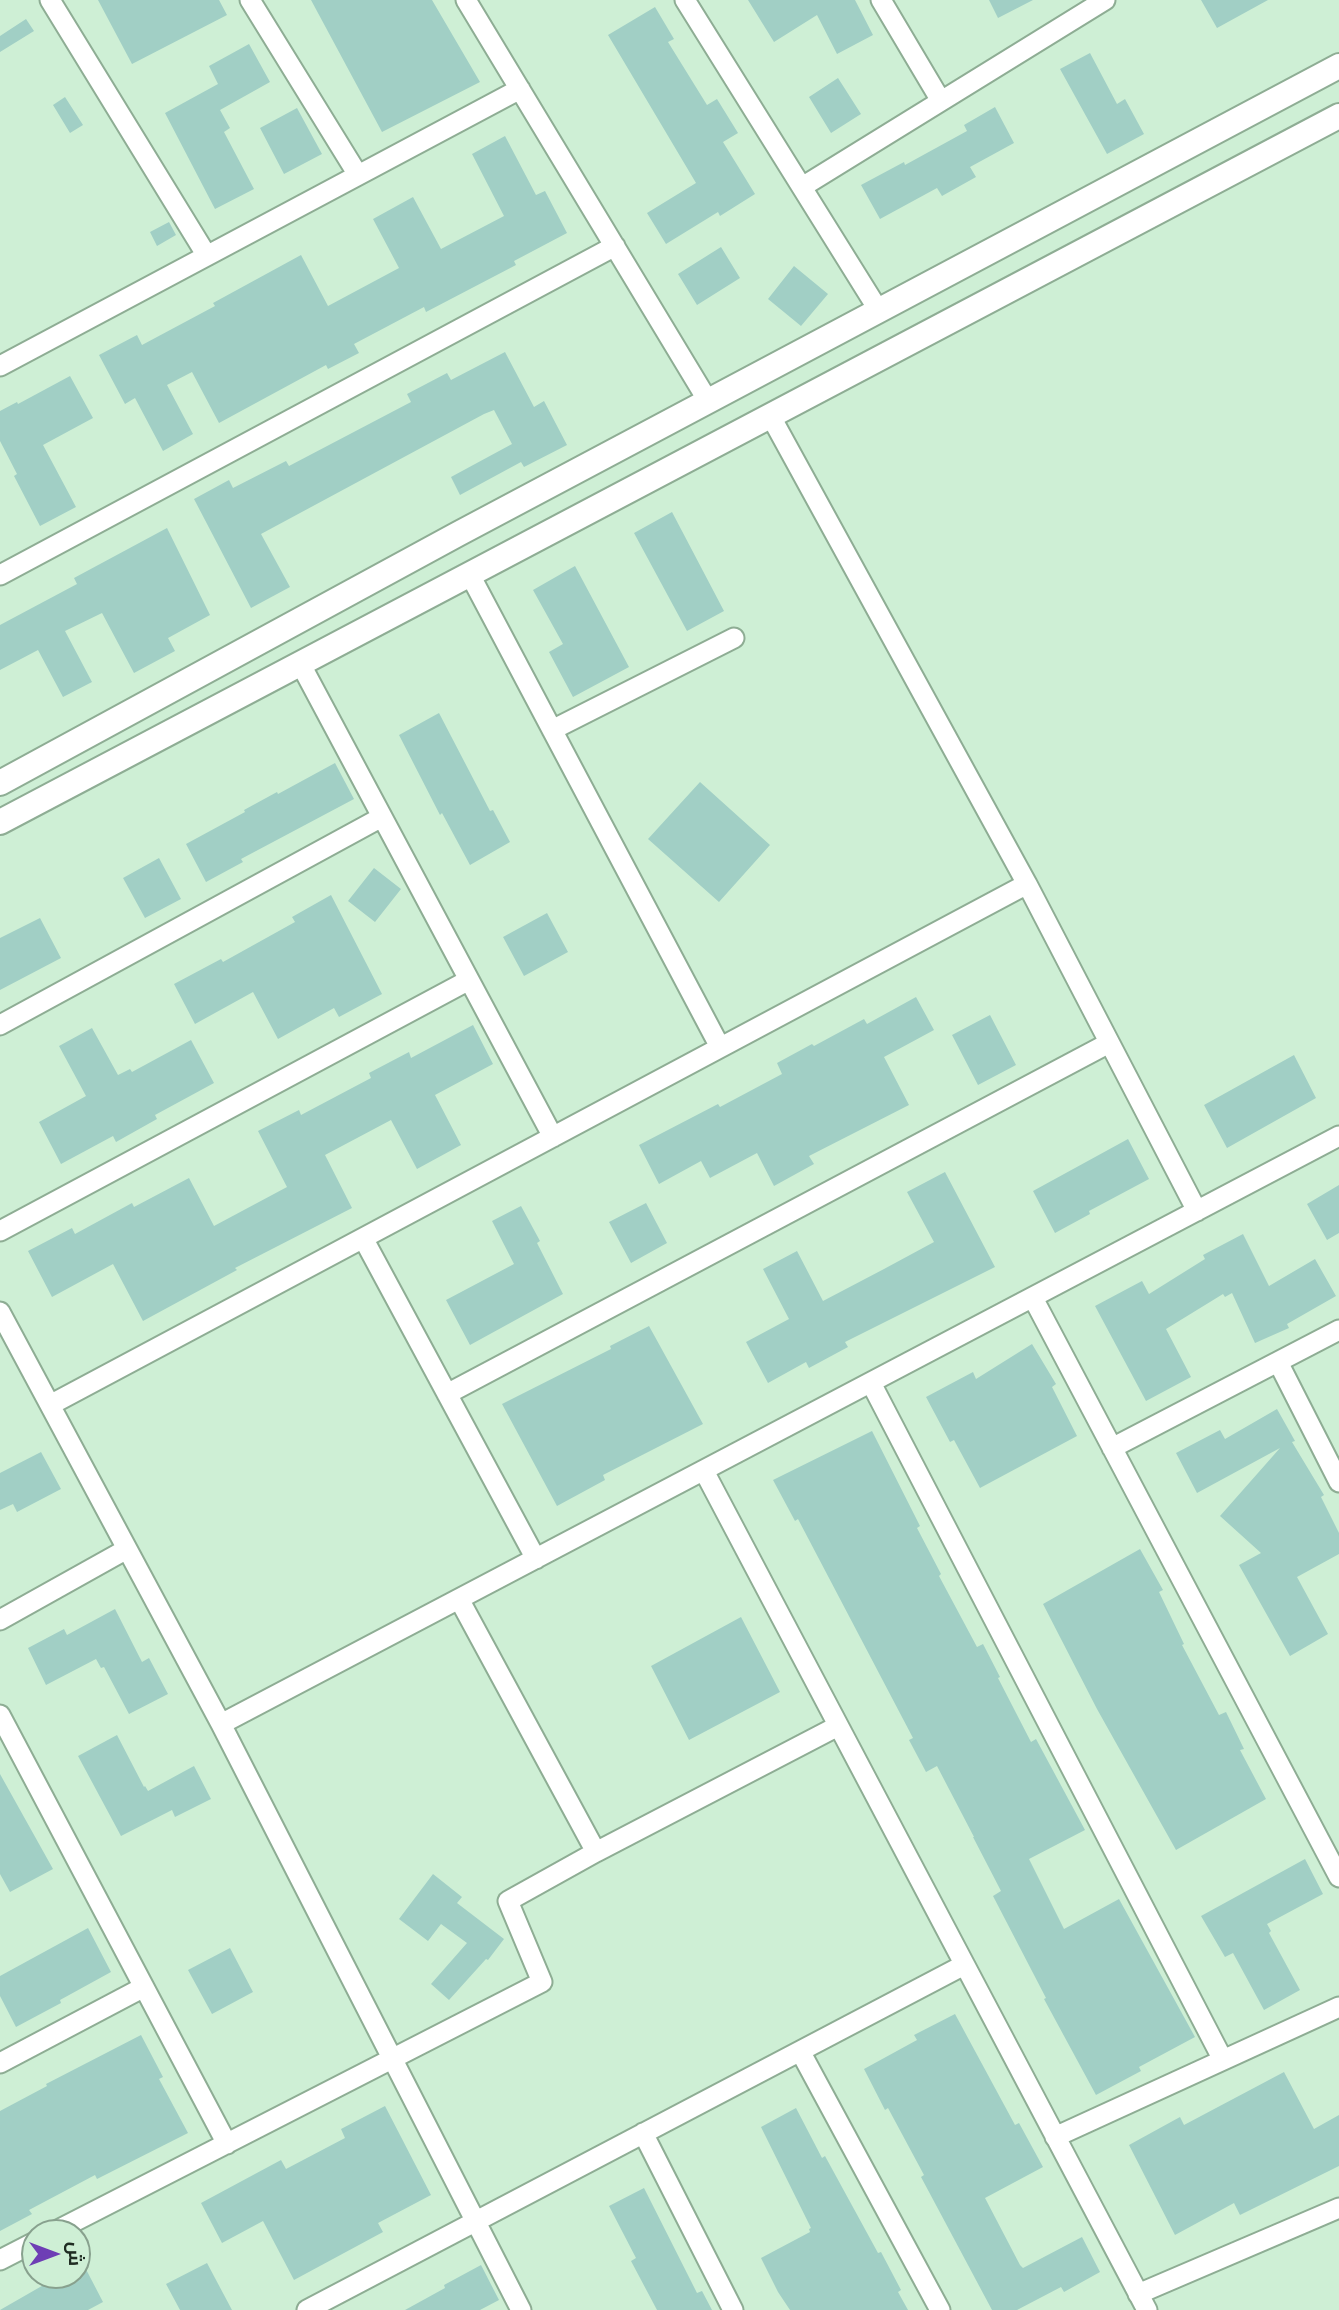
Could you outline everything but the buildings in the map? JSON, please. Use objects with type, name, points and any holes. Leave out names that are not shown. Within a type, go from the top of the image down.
[{"type":"street","points":[[50,0],[206,256]]},
{"type":"street","points":[[250,0],[358,175]]},
{"type":"street","points":[[466,0],[708,401]]},
{"type":"street","points":[[685,0],[878,311]]},
{"type":"street","points":[[881,0],[941,101]]},
{"type":"street","points":[[802,187],[1105,0]]},
{"type":"street","points":[[0,783],[708,401],[1339,66]]},
{"type":"street","points":[[0,366],[520,89]]},
{"type":"street","points":[[0,822],[1339,116]]},
{"type":"street","points":[[0,575],[615,246]]},
{"type":"street","points":[[770,415],[1027,884],[1197,1211]]},
{"type":"street","points":[[470,573],[720,1047]]},
{"type":"street","points":[[552,730],[734,638]]},
{"type":"street","points":[[300,663],[553,1137]]},
{"type":"street","points":[[0,1025],[382,817]]},
{"type":"street","points":[[50,1405],[1027,884]]},
{"type":"street","points":[[0,1231],[469,980]]},
{"type":"street","points":[[447,1394],[1109,1043]]},
{"type":"street","points":[[221,1724],[1339,1136]]},
{"type":"street","points":[[363,1238],[536,1559]]},
{"type":"street","points":[[1033,1298],[1339,1877]]},
{"type":"street","points":[[0,1312],[221,1724],[521,2310]]},
{"type":"street","points":[[1112,1448],[1339,1330]]},
{"type":"street","points":[[1278,1362],[1339,1482]]},
{"type":"street","points":[[871,1383],[1223,2060]]},
{"type":"street","points":[[704,1471],[1143,2302],[1339,2208]]},
{"type":"street","points":[[0,1620],[127,1549]]},
{"type":"street","points":[[459,1600],[596,1852]]},
{"type":"street","points":[[0,1715],[227,2144]]},
{"type":"street","points":[[80,2219],[542,1982],[508,1901],[838,1726]]},
{"type":"street","points":[[307,2310],[332,2304],[475,2222],[964,1965]]},
{"type":"street","points":[[0,2063],[144,1987]]},
{"type":"street","points":[[1055,2137],[1339,2007]]},
{"type":"street","points":[[800,2051],[940,2310]]},
{"type":"street","points":[[643,2133],[733,2310]]},
{"type":"street","points":[[0,2260],[21,2249]]}]
